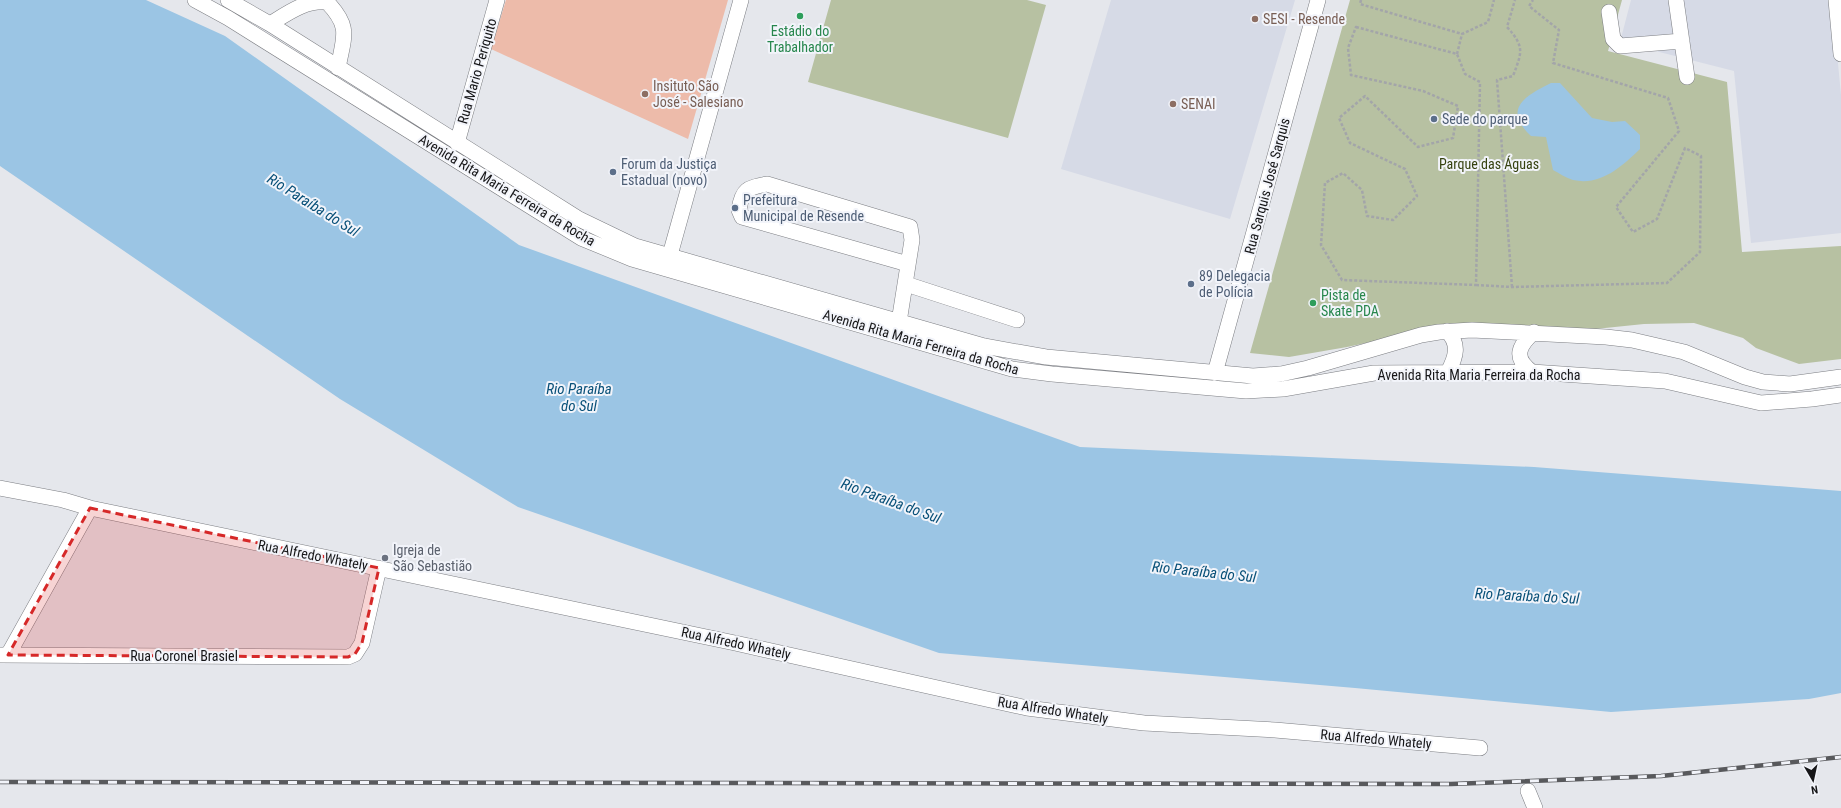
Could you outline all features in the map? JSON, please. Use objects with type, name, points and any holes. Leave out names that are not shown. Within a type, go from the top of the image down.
[{"type":"street","name":"Avenida Rita Maria Ferreira da Rocha","points":[[195,0],[228,18],[580,238],[632,260],[1012,369],[1052,374],[1246,391],[1283,389],[1374,373],[1532,372],[1665,381],[1761,403],[1841,395]]},
{"type":"street","name":"Avenida Rita Maria Ferreira da Rocha","points":[[228,0],[270,24],[579,219],[635,246],[984,346],[1046,357],[1252,376],[1281,374],[1327,363],[1395,342],[1447,331],[1472,330],[1534,332],[1606,336],[1657,345],[1684,352],[1738,375],[1763,382],[1790,384],[1841,377]]},
{"type":"street","name":"Rua Mario Periquito","points":[[457,143],[497,0]]},
{"type":"street","points":[[662,268],[670,255],[741,0]]},
{"type":"street","name":"Rua Sarquis José Sarquis","points":[[1215,373],[1318,0]]},
{"type":"street","points":[[1676,0],[1687,77]]},
{"type":"street","points":[[1836,0],[1841,54]]},
{"type":"street","points":[[270,24],[304,5],[319,1],[327,1],[339,15],[344,35],[338,68]]},
{"type":"street","points":[[1609,12],[1613,39],[1620,46],[1682,41]]},
{"type":"street","points":[[899,322],[912,240],[910,227],[767,184],[751,188],[741,196],[739,210],[742,217],[908,264]]},
{"type":"street","points":[[906,284],[1017,320]]},
{"type":"street","points":[[1447,331],[1453,337],[1456,344],[1455,357],[1448,372]]},
{"type":"street","points":[[1532,372],[1521,361],[1519,353],[1525,340],[1534,332]]},
{"type":"street","name":"Rua Alfredo Whately","points":[[0,488],[63,500],[90,508],[262,545],[728,641],[1027,708],[1144,723],[1275,730],[1480,748]]},
{"type":"street","points":[[4,654],[90,508]]},
{"type":"street","name":"Rua Coronel Brasiel","points":[[4,654],[348,658],[355,654],[362,643],[379,568]]},
{"type":"street","points":[[1528,791],[1536,808]]},
{"type":"path","points":[[1361,0],[1360,4],[1462,34],[1488,22],[1494,0]]},
{"type":"path","points":[[1512,287],[1497,80],[1513,76],[1521,56],[1518,40],[1506,27],[1515,0]]},
{"type":"path","points":[[1457,54],[1356,27],[1348,48],[1351,75],[1423,90],[1458,106],[1453,138],[1418,147],[1365,96],[1339,118],[1350,143],[1405,169],[1417,196],[1393,220],[1367,216],[1362,190],[1343,173],[1325,184],[1321,245],[1342,280],[1512,287],[1667,283],[1700,252],[1701,156],[1685,148],[1657,219],[1633,232],[1616,207],[1679,131],[1668,98],[1553,63],[1559,30],[1529,6],[1533,0]]},
{"type":"path","points":[[1462,34],[1457,54],[1465,74],[1480,82],[1476,285]]},
{"type":"highlighted area","points":[[90,508],[379,568],[362,643],[355,654],[348,657],[8,655]]},
{"type":"shaded area","name":"SENAI","points":[[1111,0],[1295,0],[1230,219],[1061,169]]},
{"type":"shaded area","points":[[1631,0],[1832,0],[1841,95],[1841,233],[1751,243],[1734,71],[1620,42]]},
{"type":"green space","points":[[831,0],[1027,0],[1046,5],[1008,138],[808,82]]},
{"type":"green space","name":"Parque das Águas","points":[[1350,0],[1622,0],[1608,51],[1727,82],[1742,252],[1841,246],[1841,359],[1799,364],[1756,348],[1743,338],[1694,323],[1644,324],[1566,332],[1423,331],[1347,347],[1289,357],[1250,353]]},
{"type":"water","name":"Rio Paraíba do Sul","points":[[0,0],[146,0],[225,36],[519,245],[1080,447],[1534,467],[1841,491],[1841,693],[1809,699],[1611,712],[1355,688],[939,653],[518,507],[340,399],[0,166]]},
{"type":"water","points":[[1551,83],[1560,83],[1592,118],[1612,122],[1625,121],[1640,135],[1640,149],[1610,174],[1593,180],[1573,180],[1553,170],[1546,137],[1531,136],[1522,127],[1518,118],[1520,104],[1533,93]]},
{"type":"building","name":"Insituto São José - Salesiano","points":[[506,0],[728,0],[688,139],[491,49]]},
{"type":"railway","points":[[0,782],[1451,784],[1661,776],[1841,757]]},
{"type":"place","name":"Estádio do Trabalhador","points":[[800,16]]},
{"type":"place","name":"SESI - Resende","points":[[1255,19]]},
{"type":"place","name":"Insituto São José - Salesiano","points":[[645,94]]},
{"type":"place","name":"SENAI","points":[[1173,104]]},
{"type":"place","name":"Sede do parque","points":[[1434,119]]},
{"type":"place","name":"Forum da Justiça Estadual (novo)","points":[[613,172]]},
{"type":"place","name":"Prefeitura Municipal de Resende","points":[[735,208]]},
{"type":"place","name":"89 Delegacia de Polícia","points":[[1191,284]]},
{"type":"place","name":"Pista de Skate PDA","points":[[1313,303]]},
{"type":"place","name":"Igreja de São Sebastião","points":[[385,558]]}]
